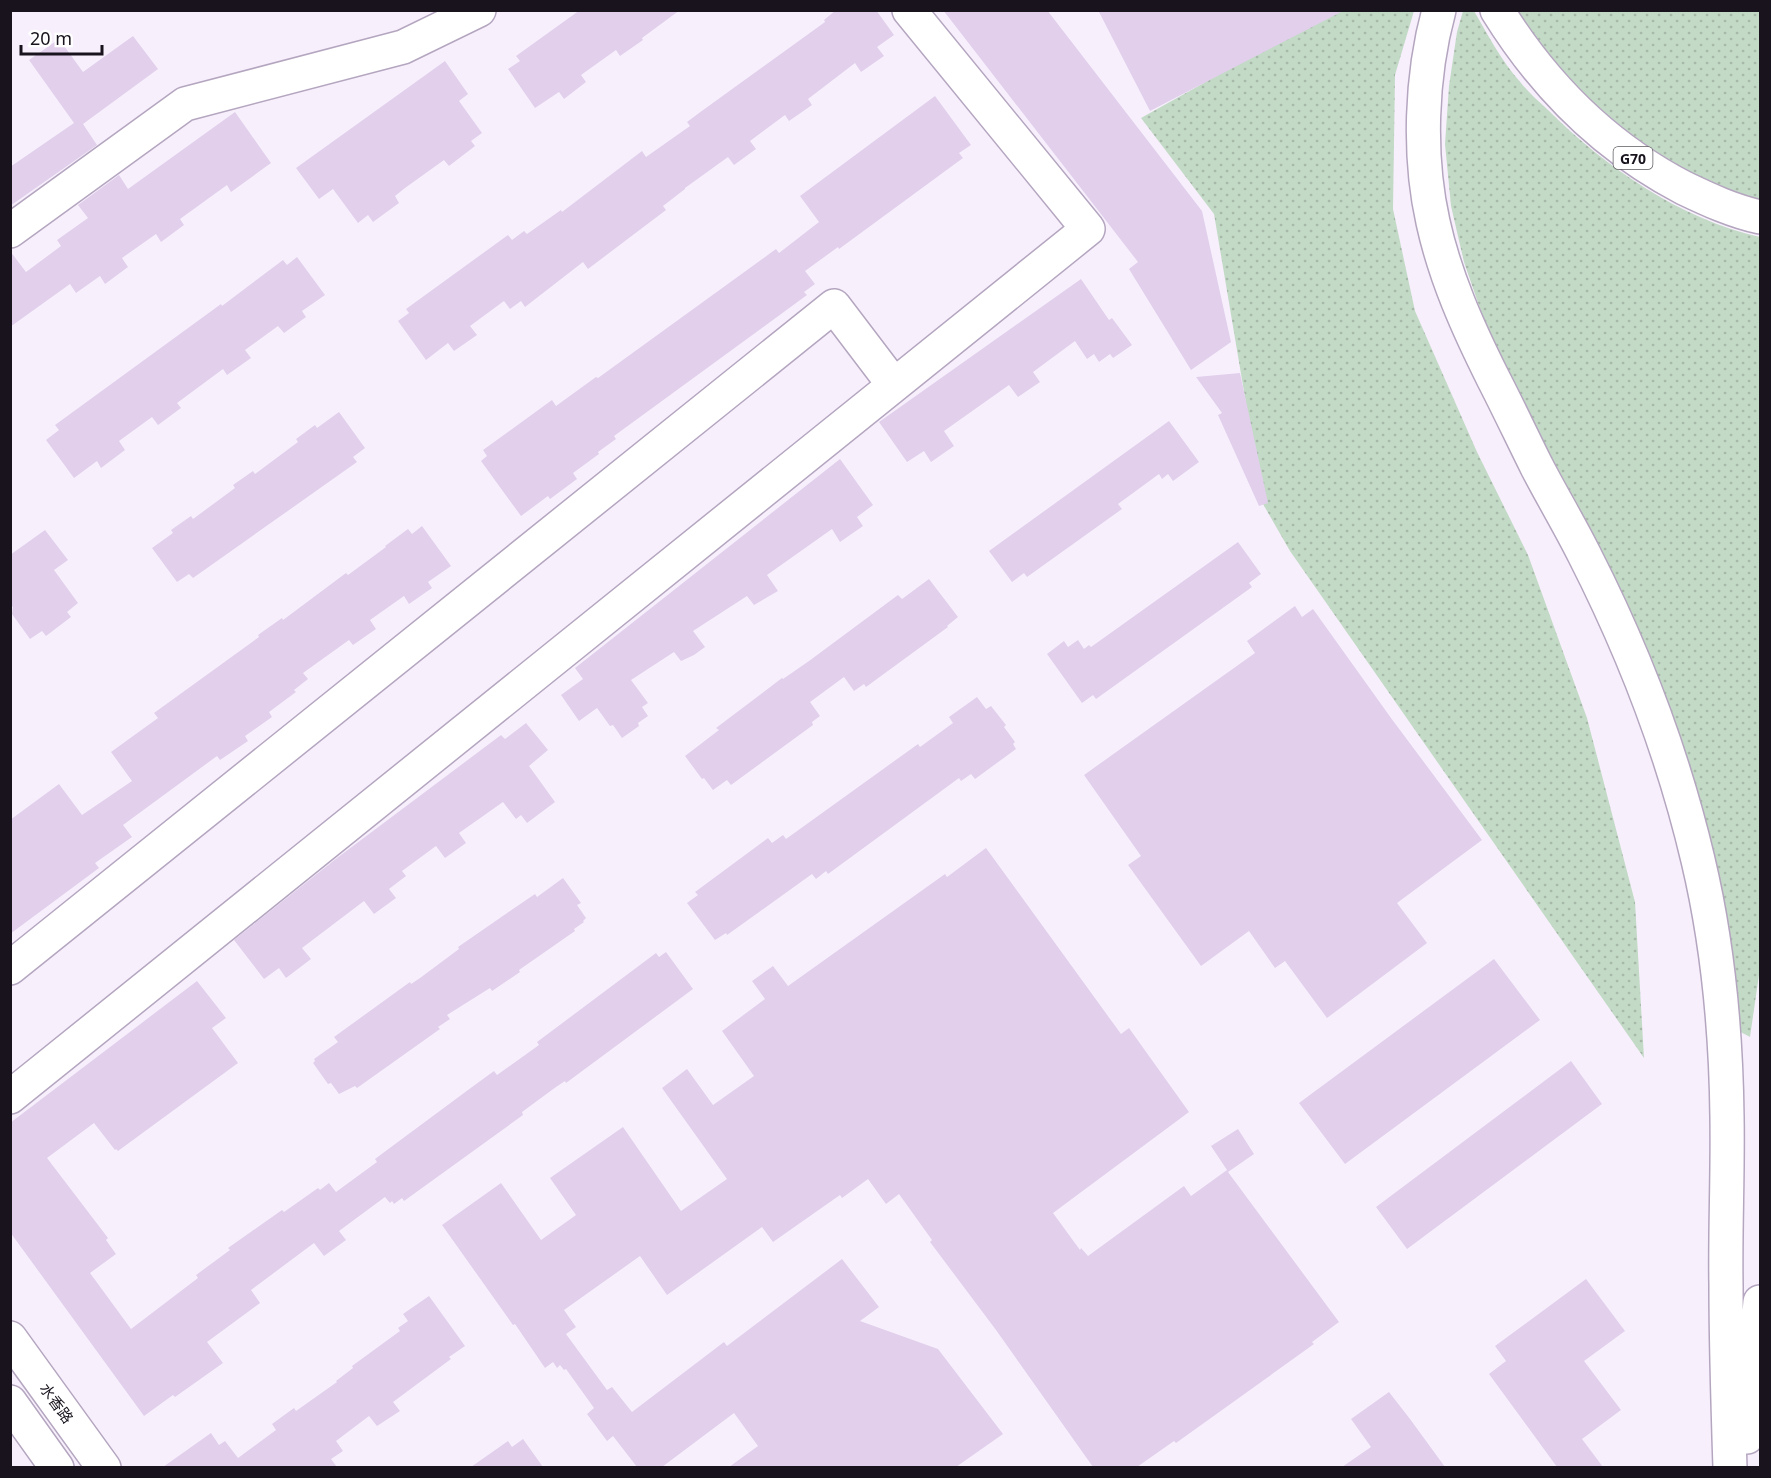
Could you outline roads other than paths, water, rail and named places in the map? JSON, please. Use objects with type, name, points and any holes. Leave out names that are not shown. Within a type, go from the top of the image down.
[{"type":"main road","points":[[10,231],[185,104],[403,47],[479,10]]},
{"type":"main road","points":[[10,1097],[1088,230],[909,10]]},
{"type":"main road","points":[[1439,10],[1430,48],[1424,111],[1425,165],[1432,220],[1439,247],[1472,334],[1536,465],[1584,553],[1634,663],[1649,700],[1689,824],[1709,910],[1722,1007],[1727,1112],[1726,1283],[1730,1467]]},
{"type":"main road","name":"G70","points":[[1497,10],[1531,61],[1589,123],[1648,168],[1718,204],[1761,217]]},
{"type":"main road","points":[[10,968],[834,306],[894,385]]},
{"type":"main road","points":[[1744,1467],[1761,1302]]},
{"type":"main road","name":"水香路","points":[[10,1338],[104,1467]]},
{"type":"main road","points":[[10,1402],[57,1467]]}]
